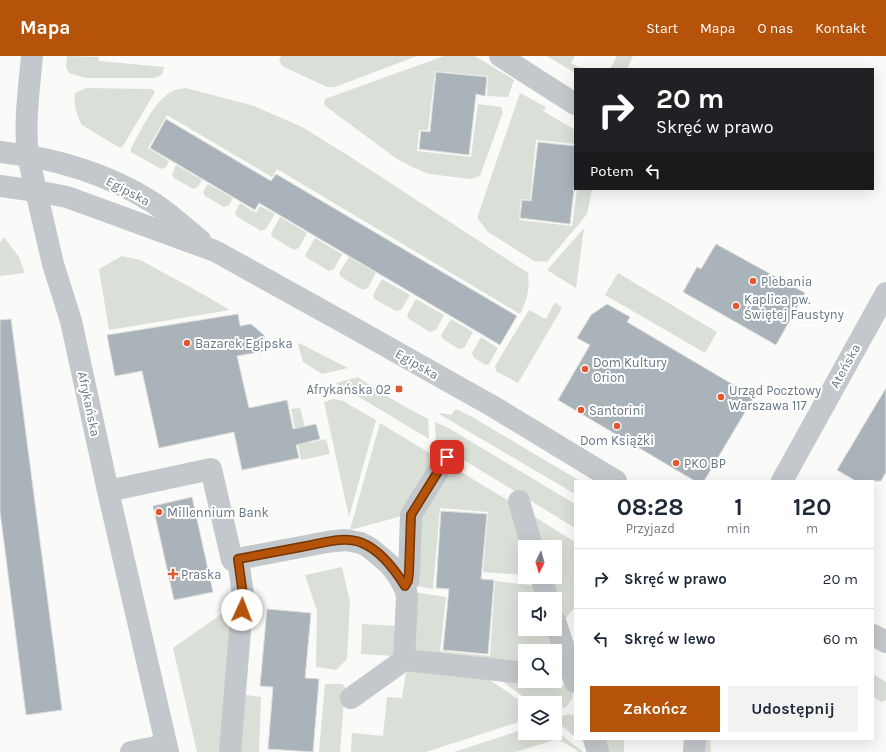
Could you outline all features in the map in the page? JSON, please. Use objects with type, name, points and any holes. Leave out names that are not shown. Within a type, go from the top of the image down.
[{"type":"street","name":"Afrykańska","points":[[32,56],[27,105],[26,140],[28,156],[53,264],[71,321],[167,749]]},
{"type":"street","points":[[500,56],[574,103]]},
{"type":"street","name":"Egipska","points":[[0,152],[28,156],[77,167],[129,189],[153,203],[215,251],[494,407],[614,480]]},
{"type":"street","name":"Egipska","points":[[0,186],[36,190],[67,197],[215,251]]},
{"type":"street","name":"Ateńska","points":[[783,480],[884,300]]},
{"type":"street","points":[[405,586],[408,581],[409,572],[411,515],[447,457]]},
{"type":"street","points":[[108,491],[211,469],[232,560],[306,540],[345,540],[361,543],[370,548],[389,564],[405,586],[407,598],[404,660]]},
{"type":"street","points":[[519,501],[530,540]]},
{"type":"street","points":[[230,752],[243,595],[238,559]]},
{"type":"street","points":[[563,625],[568,679]]},
{"type":"street","points":[[874,636],[886,642]]},
{"type":"street","points":[[351,698],[404,660],[518,672]]},
{"type":"street","points":[[594,740],[598,752]]},
{"type":"street","points":[[694,752],[695,740]]},
{"type":"street","points":[[131,752],[167,749]]},
{"type":"shaded area","points":[[67,56],[99,57],[99,61],[164,67],[161,75],[154,78],[85,78],[69,73],[66,67]]},
{"type":"shaded area","points":[[281,56],[417,56],[335,87],[327,87],[282,66],[279,59]]},
{"type":"shaded area","points":[[444,56],[475,56],[514,80],[508,97],[487,96],[488,76],[435,71],[428,130],[419,130],[417,151],[471,157],[478,104],[501,107],[503,112],[480,176],[471,179],[429,174],[412,167],[397,159],[324,105],[325,99]]},
{"type":"shaded area","points":[[547,56],[575,56],[571,63],[580,68],[574,68],[574,72]]},
{"type":"shaded area","points":[[617,56],[633,56],[627,68],[611,68]]},
{"type":"shaded area","points":[[86,88],[152,89],[155,92],[123,146],[120,148],[82,125],[76,109],[75,93]]},
{"type":"shaded area","points":[[186,88],[254,106],[302,127],[528,273],[529,284],[520,314],[277,169],[272,177],[167,115],[148,148],[169,161],[166,167],[161,169],[131,152],[131,148],[143,125],[159,103],[173,91]]},
{"type":"shaded area","points":[[520,93],[546,107],[543,111],[574,129],[574,144],[536,140],[530,200],[521,199],[519,220],[572,226],[577,190],[592,190],[587,214],[547,262],[534,261],[488,232],[478,219],[478,215]]},
{"type":"shaded area","points":[[176,165],[202,180],[198,187],[193,189],[174,178],[172,174]]},
{"type":"shaded area","points":[[208,184],[233,198],[229,205],[224,207],[205,196],[203,192]]},
{"type":"shaded area","points":[[240,203],[256,213],[260,206],[275,214],[266,229],[261,231],[236,216],[235,213]]},
{"type":"shaded area","points":[[280,217],[307,233],[299,248],[294,250],[272,237],[271,234]]},
{"type":"shaded area","points":[[584,228],[576,288],[547,270]]},
{"type":"shaded area","points":[[4,237],[19,257],[25,273],[0,276],[0,243]]},
{"type":"shaded area","points":[[315,238],[342,254],[334,269],[329,271],[307,258],[305,255]]},
{"type":"shaded area","points":[[122,256],[140,260],[230,310],[109,330],[99,269]]},
{"type":"shaded area","points":[[349,257],[376,273],[368,288],[363,290],[341,277],[339,273]]},
{"type":"shaded area","points":[[618,273],[717,332],[705,353],[605,295]]},
{"type":"shaded area","points":[[382,279],[410,295],[401,310],[396,311],[374,299],[373,295]]},
{"type":"shaded area","points":[[416,299],[444,315],[436,330],[430,332],[409,319],[407,315]]},
{"type":"shaded area","points":[[555,302],[562,308],[518,383],[496,371],[495,366],[529,310],[546,319]]},
{"type":"shaded area","points":[[451,319],[473,332],[464,348],[459,349],[443,339],[441,335]]},
{"type":"shaded area","points":[[481,337],[498,348],[489,364],[486,365],[474,358],[472,353]]},
{"type":"shaded area","points":[[299,343],[348,368],[322,374],[303,362]]},
{"type":"shaded area","points":[[358,377],[383,394],[428,419],[429,439],[336,383]]},
{"type":"shaded area","points":[[334,399],[343,401],[376,420],[349,517],[324,402]]},
{"type":"shaded area","points":[[300,408],[309,443],[326,439],[330,454],[301,460],[291,409]]},
{"type":"shaded area","points":[[456,409],[474,418],[578,480],[574,480],[574,493],[439,414],[451,415]]},
{"type":"shaded area","points":[[435,422],[447,427],[574,503],[574,527],[436,443]]},
{"type":"shaded area","points":[[380,423],[441,460],[402,516],[350,530]]},
{"type":"shaded area","points":[[448,464],[512,503],[523,540],[518,540],[518,574],[483,572],[488,512],[440,508],[433,589],[416,586],[416,513]]},
{"type":"shaded area","points":[[530,514],[574,541],[574,608],[562,623],[562,592],[552,592],[549,584],[562,584],[562,540],[536,540]]},
{"type":"shaded area","points":[[342,567],[350,602],[347,659],[336,670],[316,667],[317,611],[305,575]]},
{"type":"shaded area","points":[[495,581],[538,586],[540,592],[518,592],[518,636],[554,636],[557,644],[518,644],[518,666],[432,659],[414,650],[414,592],[446,597],[440,651],[490,656]]},
{"type":"shaded area","points":[[237,603],[224,752],[197,752],[173,648]]},
{"type":"shaded area","points":[[362,624],[397,626],[395,656],[361,654]]},
{"type":"shaded area","points":[[407,666],[484,676],[518,699],[518,722],[426,752],[351,752],[352,733],[383,736],[387,697],[402,698]]},
{"type":"shaded area","points":[[874,675],[886,682],[886,700],[882,702],[874,698]]},
{"type":"shaded area","points":[[495,676],[518,680],[518,688],[562,688],[562,684],[572,692],[573,698],[566,707],[562,708],[562,696],[522,696]]},
{"type":"shaded area","points":[[325,684],[342,684],[345,687],[340,752],[319,752]]},
{"type":"shaded area","points":[[240,694],[261,697],[259,752],[238,752]]},
{"type":"shaded area","points":[[569,714],[574,716],[574,736],[562,726],[562,716]]},
{"type":"shaded area","points":[[518,731],[518,740],[554,740],[516,752],[454,752]]},
{"type":"shaded area","points":[[562,736],[583,752],[578,752],[559,740],[562,740]]},
{"type":"shaded area","points":[[601,740],[624,740],[624,752],[605,752]]},
{"type":"shaded area","points":[[698,740],[710,740],[711,752],[697,752]]},
{"type":"building","points":[[436,72],[487,77],[485,96],[476,94],[469,155],[419,149],[421,131],[430,132]]},
{"type":"building","points":[[166,119],[271,181],[276,174],[517,316],[500,345],[259,203],[255,210],[150,148]]},
{"type":"building","points":[[538,142],[574,146],[574,189],[570,224],[520,218],[522,200],[531,201]]},
{"type":"building","points":[[716,244],[805,293],[776,345],[683,292],[697,267],[701,269]]},
{"type":"building","points":[[607,304],[630,317],[627,322],[754,397],[705,480],[693,480],[558,400],[590,345],[577,338],[591,315]]},
{"type":"building","points":[[238,314],[240,326],[251,324],[264,335],[266,351],[237,356],[249,408],[287,400],[293,429],[316,424],[320,439],[296,445],[299,458],[242,470],[234,432],[159,448],[142,371],[115,376],[107,335]]},
{"type":"building","points":[[11,319],[62,710],[26,715],[0,511],[0,320]]},
{"type":"building","points":[[886,388],[886,472],[881,481],[854,480],[837,470]]},
{"type":"building","points":[[192,497],[213,592],[174,600],[153,506]]},
{"type":"building","points":[[441,511],[487,514],[481,579],[494,580],[488,654],[443,650],[449,589],[436,588]]},
{"type":"building","points":[[267,609],[311,613],[305,678],[319,679],[313,752],[268,749],[273,687],[260,686]]},
{"type":"place","name":"Plebania","points":[[753,281]]},
{"type":"place","name":"Kaplica pw. Świętej Faustyny","points":[[736,306]]},
{"type":"place","name":"Bazarek Egipska","points":[[187,343]]},
{"type":"place","name":"Dom Kultury Orion","points":[[585,369]]},
{"type":"place","name":"Afrykańska 02","points":[[399,389]]},
{"type":"place","name":"Urząd Pocztowy Warszawa 117","points":[[721,397]]},
{"type":"place","name":"Santorini","points":[[581,410]]},
{"type":"place","name":"Dom Książki","points":[[617,426]]},
{"type":"place","name":"PKO BP","points":[[676,463]]},
{"type":"place","name":"Millennium Bank","points":[[159,512]]},
{"type":"place","name":"Praska","points":[[173,574]]},
{"type":"route","points":[[242,610],[243,595],[238,559],[327,542],[345,540],[353,541],[370,548],[389,564],[405,586],[408,581],[409,572],[411,515],[447,457]]}]
